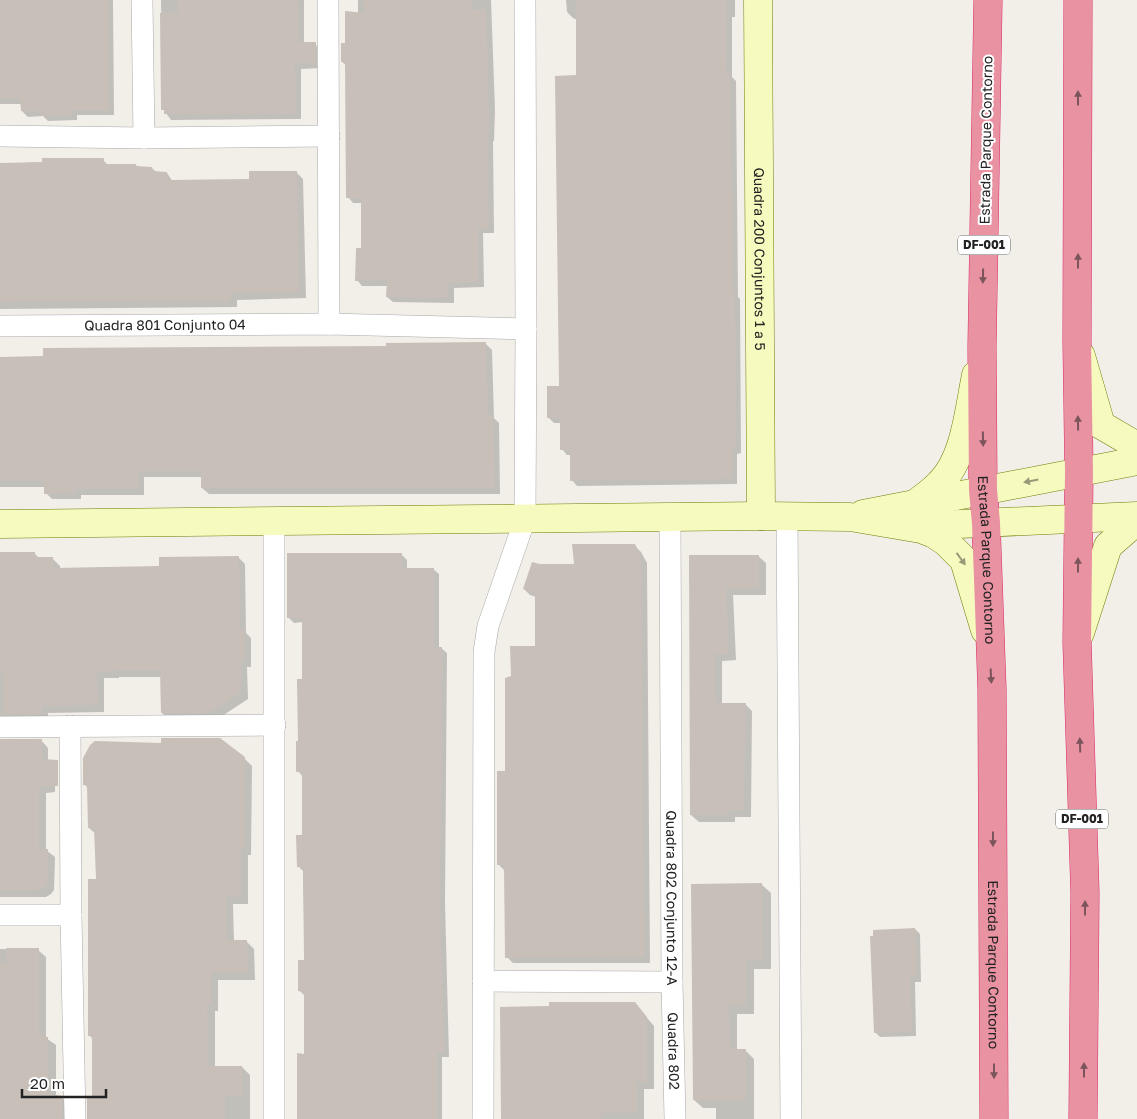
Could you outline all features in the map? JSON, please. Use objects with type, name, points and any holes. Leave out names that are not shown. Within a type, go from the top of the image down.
[{"type":"highway","name":"Estrada Parque Contorno","points":[[988,0],[982,347],[983,490],[986,523],[992,689],[994,1119]]},
{"type":"highway","name":"DF-001","points":[[1078,0],[1079,472],[1077,642],[1085,893],[1083,1119]]},
{"type":"street","points":[[142,0],[144,138]]},
{"type":"street","points":[[328,0],[330,324]]},
{"type":"street","points":[[483,1119],[484,652],[488,626],[525,519],[525,0]]},
{"type":"street","name":"Quadra 200 Conjuntos 1 a 5","points":[[758,0],[774,516]]},
{"type":"street","points":[[0,136],[144,138],[329,136]]},
{"type":"street","name":"Quadra 801 Conjunto 04","points":[[0,326],[330,324],[526,329]]},
{"type":"street","points":[[1078,342],[1101,425],[1137,446]]},
{"type":"street","points":[[911,515],[941,483],[954,464],[963,439],[982,347]]},
{"type":"street","points":[[911,515],[983,490],[1137,461]]},
{"type":"street","points":[[911,515],[921,529],[934,534],[946,542],[964,560],[989,642]]},
{"type":"street","points":[[0,524],[911,515],[986,523],[1137,516]]},
{"type":"street","points":[[774,516],[791,1119]]},
{"type":"street","name":"Quadra 802 Conjunto 12-A","points":[[483,981],[672,982],[670,517]]},
{"type":"street","points":[[274,521],[274,1119]]},
{"type":"street","points":[[1077,642],[1108,546],[1137,523]]},
{"type":"street","points":[[0,727],[275,725]]},
{"type":"street","points":[[70,726],[75,1119]]},
{"type":"street","points":[[0,915],[71,915]]},
{"type":"street","name":"Quadra 802","points":[[672,982],[675,1119]]},
{"type":"building","points":[[0,0],[108,0],[109,110],[72,110],[72,115],[41,116],[41,111],[21,111],[20,98],[0,98]]},
{"type":"building","points":[[177,0],[298,0],[299,42],[316,42],[316,63],[295,63],[296,114],[164,114],[164,110],[161,110],[160,13],[178,13]]},
{"type":"building","points":[[364,0],[472,0],[472,10],[486,9],[489,103],[489,228],[478,228],[478,282],[448,283],[448,298],[386,297],[387,280],[355,281],[356,248],[361,248],[361,198],[346,198],[345,62],[341,62],[341,43],[345,43],[345,11],[364,13]]},
{"type":"building","points":[[576,0],[727,0],[726,74],[730,74],[733,292],[735,292],[736,448],[732,448],[732,479],[570,481],[570,450],[560,450],[560,418],[547,418],[547,386],[559,386],[555,76],[576,75]]},
{"type":"building","points":[[42,158],[104,158],[103,164],[136,164],[136,166],[152,167],[152,171],[167,172],[167,180],[249,179],[249,171],[297,171],[299,292],[230,293],[230,301],[0,302],[0,163],[42,162]]},
{"type":"building","points":[[486,342],[488,415],[493,416],[495,488],[201,488],[201,471],[138,471],[139,489],[75,489],[75,493],[44,494],[44,481],[0,481],[0,357],[43,356],[43,348],[386,346],[386,343]]},
{"type":"building","points":[[572,544],[635,544],[641,556],[644,957],[505,958],[504,865],[497,865],[497,771],[505,771],[505,678],[511,676],[510,646],[535,646],[535,593],[523,589],[532,562],[540,564],[574,564]]},
{"type":"building","points":[[0,552],[35,552],[35,557],[53,557],[53,568],[159,566],[159,557],[239,556],[240,629],[244,629],[244,660],[241,660],[241,692],[208,713],[161,713],[160,670],[113,670],[113,672],[97,672],[98,705],[42,706],[42,714],[2,714],[4,707],[4,673],[0,673]]},
{"type":"building","points":[[287,553],[402,553],[402,568],[434,568],[434,647],[442,647],[443,678],[441,678],[440,896],[444,1053],[437,1052],[437,1119],[297,1119],[297,1053],[304,1054],[304,992],[298,991],[298,960],[304,960],[303,867],[297,867],[296,835],[302,835],[302,772],[296,772],[296,741],[298,741],[297,679],[302,679],[302,618],[287,618]]},
{"type":"building","points":[[689,555],[759,555],[759,588],[726,588],[729,654],[715,654],[715,703],[746,703],[744,810],[729,810],[728,815],[690,815]]},
{"type":"building","points":[[161,738],[220,738],[245,757],[244,848],[241,848],[241,897],[226,897],[227,940],[247,940],[248,972],[211,973],[211,1004],[207,1004],[208,1066],[242,1066],[243,1097],[225,1096],[225,1119],[87,1119],[87,1098],[92,1098],[92,1036],[88,1036],[88,879],[96,879],[94,828],[88,828],[87,785],[83,785],[83,758],[90,745],[95,741],[161,743]]},
{"type":"building","points":[[0,739],[42,739],[42,759],[58,760],[58,786],[39,786],[39,849],[48,849],[48,882],[44,888],[38,890],[0,890]]},
{"type":"building","points":[[762,883],[763,960],[746,961],[746,1005],[729,1005],[730,1049],[746,1049],[746,1100],[693,1100],[691,884]]},
{"type":"building","points":[[915,928],[917,977],[910,977],[912,1032],[874,1033],[870,936],[873,936],[873,930]]},
{"type":"building","points":[[6,948],[39,948],[39,1036],[48,1037],[49,1094],[62,1096],[62,1119],[0,1119],[0,963],[7,963]]},
{"type":"building","points":[[549,1002],[635,1002],[647,1017],[647,1082],[637,1082],[637,1113],[601,1113],[601,1119],[501,1119],[500,1007],[549,1006]]}]
